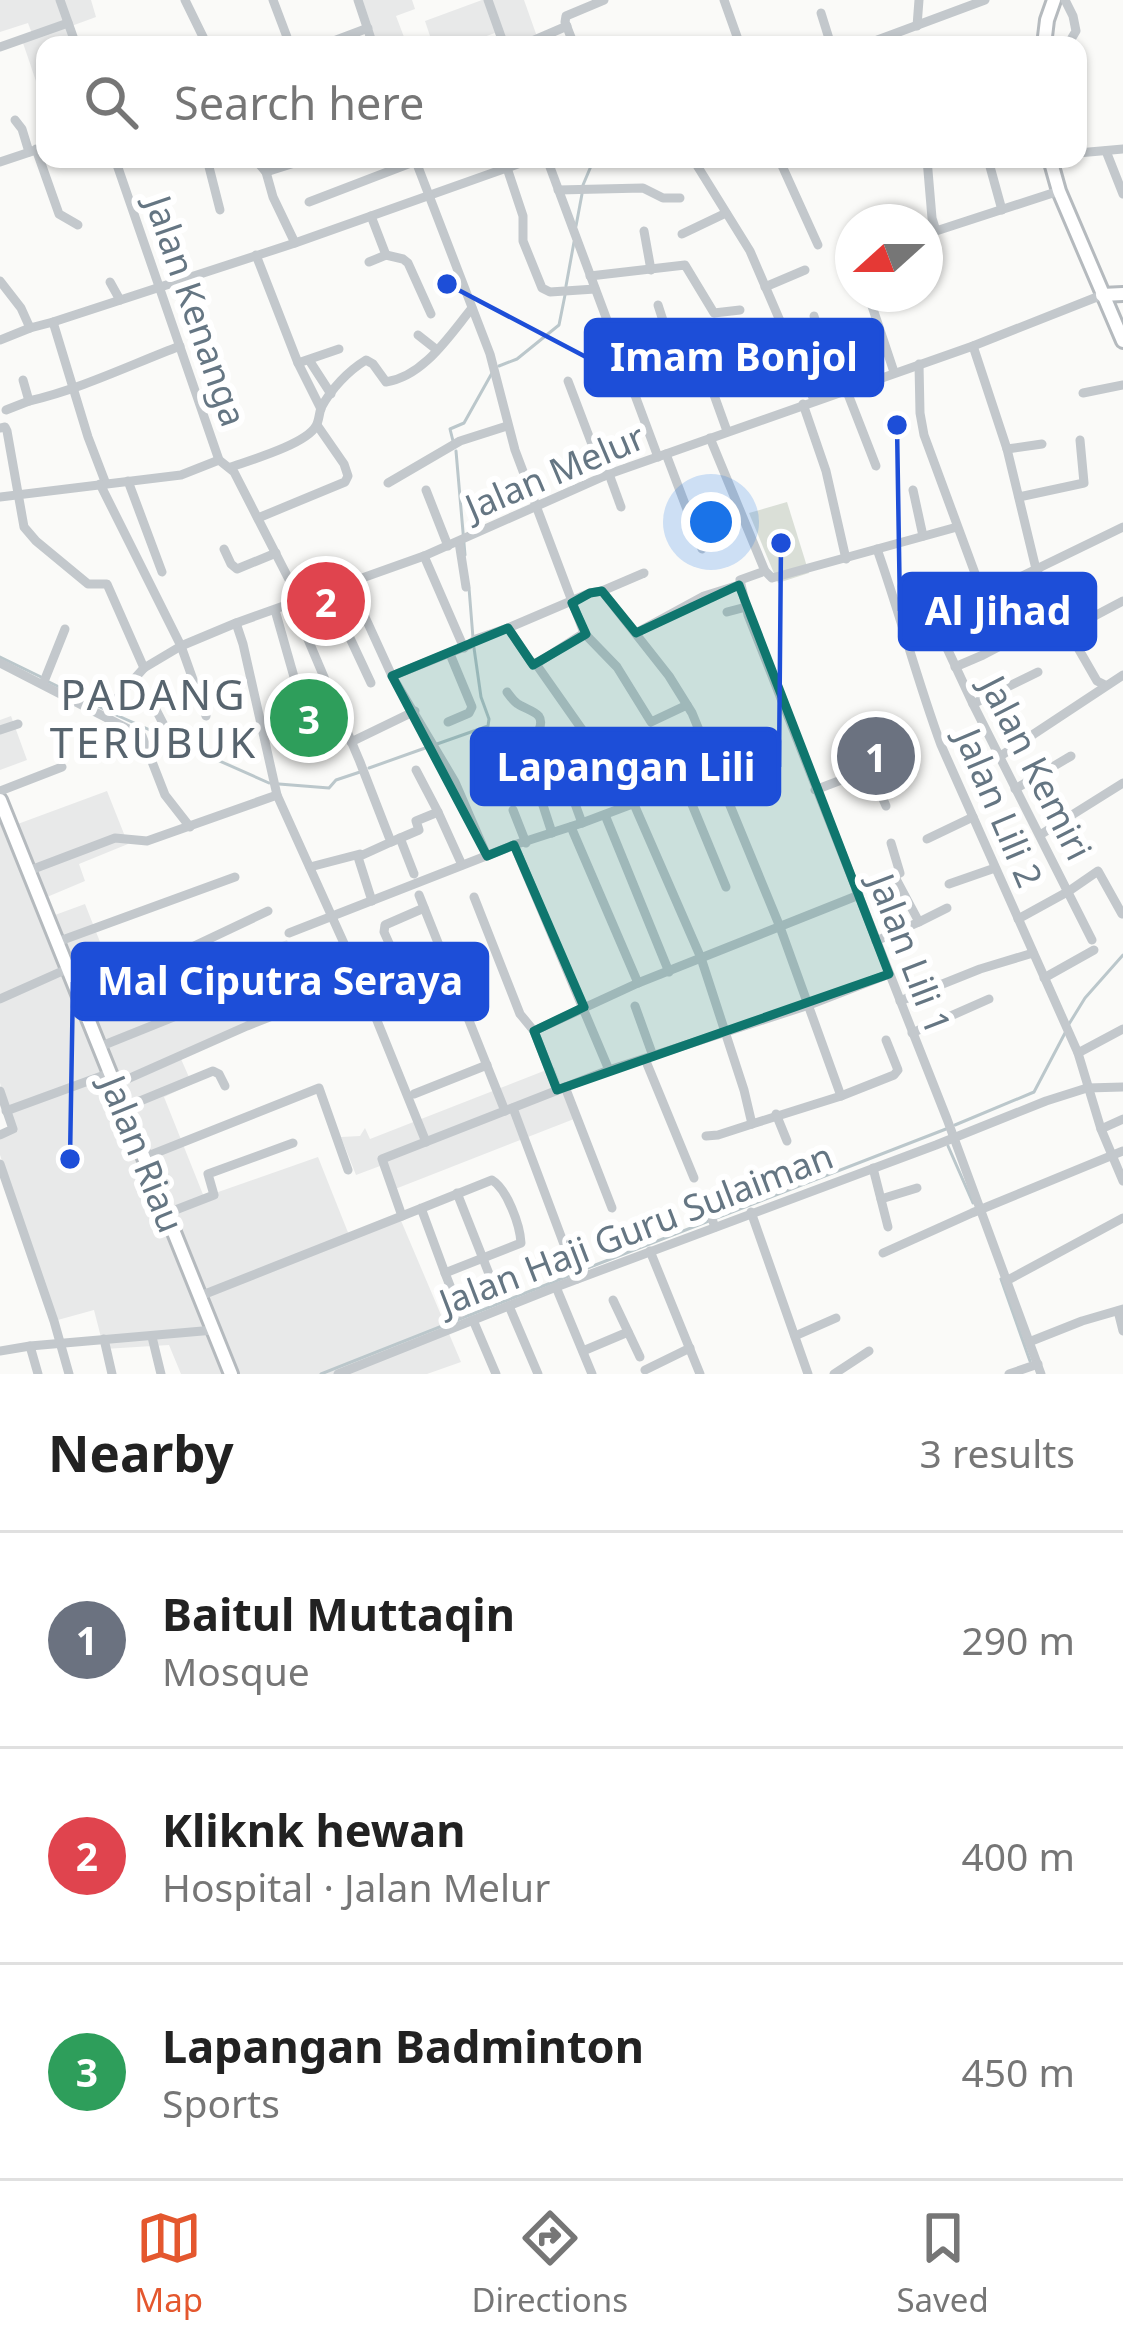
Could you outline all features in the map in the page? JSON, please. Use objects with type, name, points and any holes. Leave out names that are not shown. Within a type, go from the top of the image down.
[{"type":"main road","points":[[1045,36],[1054,0]]},
{"type":"main road","points":[[1053,168],[1123,341]]},
{"type":"main road","points":[[1102,295],[1123,294]]},
{"type":"main road","name":"Jalan Riau","points":[[0,796],[231,1374]]},
{"type":"street","points":[[60,0],[73,36]]},
{"type":"street","points":[[185,0],[203,36]]},
{"type":"street","points":[[358,0],[371,36]]},
{"type":"street","points":[[488,0],[501,36]]},
{"type":"street","points":[[571,36],[566,16],[604,0]]},
{"type":"street","points":[[724,0],[737,36]]},
{"type":"street","points":[[917,26],[919,0]]},
{"type":"street","points":[[902,36],[985,0]]},
{"type":"street","points":[[1065,0],[1073,16],[1073,36]]},
{"type":"street","points":[[278,1],[288,36]]},
{"type":"street","points":[[821,13],[828,36]]},
{"type":"street","points":[[0,47],[68,23]]},
{"type":"street","points":[[544,36],[567,26]]},
{"type":"street","points":[[347,36],[368,28]]},
{"type":"street","points":[[15,120],[36,148]]},
{"type":"street","points":[[0,162],[36,149]]},
{"type":"street","points":[[1087,152],[1123,149]]},
{"type":"street","points":[[1106,151],[1123,194]]},
{"type":"street","points":[[43,168],[59,214],[78,225]]},
{"type":"street","name":"Jalan Kenanga","points":[[118,168],[219,460],[231,467],[276,553],[351,742],[414,874]]},
{"type":"street","points":[[209,168],[220,210]]},
{"type":"street","points":[[263,168],[295,243]]},
{"type":"street","points":[[266,172],[279,168]]},
{"type":"street","points":[[308,202],[395,168]]},
{"type":"street","points":[[418,168],[494,369],[507,426],[584,632],[616,667],[651,722],[687,705]]},
{"type":"street","points":[[0,340],[507,168],[523,216],[521,235],[528,260],[542,289],[595,289]]},
{"type":"street","points":[[550,168],[620,357],[702,549]]},
{"type":"street","points":[[699,168],[750,251],[765,287],[808,402],[846,559]]},
{"type":"street","points":[[783,168],[818,245]]},
{"type":"street","points":[[928,168],[936,231],[1059,191]]},
{"type":"street","points":[[990,168],[1003,210]]},
{"type":"street","points":[[558,190],[643,188],[662,198],[680,198]]},
{"type":"street","points":[[682,234],[727,213]]},
{"type":"street","points":[[371,216],[386,255]]},
{"type":"street","points":[[644,231],[651,270]]},
{"type":"street","points":[[256,255],[304,361],[318,418],[348,472],[345,482],[258,518]]},
{"type":"street","points":[[369,262],[386,255],[404,259],[431,314]]},
{"type":"street","points":[[590,276],[688,266],[714,313],[740,310]]},
{"type":"street","points":[[765,287],[805,270]]},
{"type":"street","points":[[0,281],[31,328]]},
{"type":"street","points":[[110,282],[120,300]]},
{"type":"street","name":"Jalan Melur","points":[[107,712],[144,668],[181,646],[424,556],[606,475],[973,346],[1102,295]]},
{"type":"street","points":[[620,357],[668,336],[658,305]]},
{"type":"street","points":[[231,467],[298,440],[337,385],[366,360],[382,379],[392,382],[418,368],[472,308]]},
{"type":"street","points":[[874,312],[894,372]]},
{"type":"street","points":[[814,316],[876,466]]},
{"type":"street","points":[[53,322],[103,484],[181,646],[206,716]]},
{"type":"street","points":[[418,335],[436,350]]},
{"type":"street","points":[[6,410],[74,389],[180,346]]},
{"type":"street","points":[[973,346],[1007,449],[1036,569],[1097,680],[1106,685]]},
{"type":"street","points":[[304,361],[339,349]]},
{"type":"street","points":[[681,362],[700,356],[728,431]]},
{"type":"street","points":[[304,361],[331,394]]},
{"type":"street","points":[[919,364],[922,427],[983,596]]},
{"type":"street","points":[[23,380],[29,401]]},
{"type":"street","points":[[568,381],[621,507]]},
{"type":"street","points":[[1083,393],[1123,385]]},
{"type":"street","points":[[388,483],[460,441],[507,426]]},
{"type":"street","points":[[0,428],[7,431],[22,523],[88,584],[107,584],[144,668]]},
{"type":"street","points":[[710,438],[772,578],[957,527]]},
{"type":"street","points":[[1019,496],[1084,484],[1080,440]]},
{"type":"street","points":[[1007,449],[1042,444]]},
{"type":"street","points":[[0,497],[181,475],[219,460]]},
{"type":"street","points":[[128,481],[162,572]]},
{"type":"street","points":[[426,490],[459,541],[466,587]]},
{"type":"street","points":[[913,490],[923,536]]},
{"type":"street","name":"Jalan Kemiri","points":[[1044,977],[1068,967],[1093,945],[932,616],[983,596],[1123,526]]},
{"type":"street","points":[[224,549],[237,569],[276,553]]},
{"type":"street","name":"Jalan Lili 2","points":[[877,549],[935,729],[1078,1053]]},
{"type":"street","points":[[424,556],[470,644]]},
{"type":"street","points":[[636,633],[704,596],[765,571]]},
{"type":"street","points":[[392,676],[644,573]]},
{"type":"street","points":[[350,584],[392,676],[466,804],[487,856]]},
{"type":"street","name":"Jalan Lili 1","points":[[739,585],[947,1119],[977,1211],[1008,1280],[1034,1368]]},
{"type":"street","points":[[602,591],[687,705],[780,927],[841,1096]]},
{"type":"street","points":[[328,592],[371,683]]},
{"type":"street","points":[[1068,630],[1123,601]]},
{"type":"street","points":[[727,612],[746,607]]},
{"type":"street","points":[[275,610],[302,705]]},
{"type":"street","points":[[955,667],[1059,615]]},
{"type":"street","points":[[236,623],[275,788],[426,1142]]},
{"type":"street","points":[[508,628],[633,802],[701,958],[752,1124]]},
{"type":"street","points":[[45,678],[65,629]]},
{"type":"street","points":[[536,664],[584,632]]},
{"type":"street","points":[[448,722],[472,707],[450,654]]},
{"type":"street","points":[[0,663],[45,678],[142,736],[165,795],[190,827]]},
{"type":"street","points":[[973,704],[1038,672]]},
{"type":"street","points":[[999,757],[1123,675]]},
{"type":"street","points":[[133,680],[152,702],[167,731]]},
{"type":"street","points":[[507,692],[515,703],[540,718],[539,730],[562,768],[577,825],[638,983]]},
{"type":"street","points":[[351,742],[415,711]]},
{"type":"street","points":[[0,730],[18,724]]},
{"type":"street","points":[[815,790],[907,755]]},
{"type":"street","points":[[1015,789],[1071,756]]},
{"type":"street","points":[[0,796],[62,766]]},
{"type":"street","points":[[416,770],[462,865]]},
{"type":"street","points":[[871,771],[886,806]]},
{"type":"street","points":[[289,934],[716,772]]},
{"type":"street","points":[[1040,835],[1123,783]]},
{"type":"street","points":[[684,785],[726,887]]},
{"type":"street","points":[[28,871],[116,838],[147,841],[190,827],[275,788]]},
{"type":"street","points":[[538,790],[552,833]]},
{"type":"street","points":[[513,810],[520,844],[609,1070]]},
{"type":"street","points":[[310,867],[360,854],[419,830],[416,821],[438,812]]},
{"type":"street","points":[[605,815],[669,972]]},
{"type":"street","points":[[927,839],[973,817]]},
{"type":"street","points":[[0,837],[9,823]]},
{"type":"street","points":[[534,1031],[895,877],[900,869],[891,843]]},
{"type":"street","points":[[360,854],[357,861],[372,901]]},
{"type":"street","points":[[949,884],[995,868]]},
{"type":"street","points":[[1018,919],[1098,871],[1122,914]]},
{"type":"street","points":[[57,942],[236,877]]},
{"type":"street","points":[[895,877],[919,922]]},
{"type":"street","points":[[419,895],[577,1280]]},
{"type":"street","points":[[474,897],[520,1014],[534,1031],[612,1208]]},
{"type":"street","points":[[424,908],[383,928],[397,963],[415,1001],[456,987]]},
{"type":"street","points":[[877,941],[947,908]]},
{"type":"street","points":[[80,1000],[268,911]]},
{"type":"street","points":[[397,963],[439,945]]},
{"type":"street","points":[[99,1047],[347,952]]},
{"type":"street","points":[[900,1001],[1033,953]]},
{"type":"street","points":[[0,999],[67,968]]},
{"type":"street","points":[[402,1216],[382,1159],[609,1070],[889,974]]},
{"type":"street","points":[[6,1111],[112,1079],[361,982]]},
{"type":"street","points":[[706,1136],[718,1136],[894,1075],[898,1070],[888,1043],[989,999]]},
{"type":"street","points":[[635,1006],[694,1178]]},
{"type":"street","points":[[1123,1029],[1078,1053],[1101,1129],[1118,1154],[1123,1181]]},
{"type":"street","points":[[414,1094],[487,1065]]},
{"type":"street","points":[[123,1108],[213,1072],[225,1087]]},
{"type":"street","points":[[143,1159],[239,1114],[320,1088],[348,1170]]},
{"type":"street","name":"Jalan Haji Guru Sulaiman","points":[[338,1374],[1046,1101],[1088,1088],[1123,1088]]},
{"type":"street","points":[[0,1091],[13,1130],[0,1135]]},
{"type":"street","points":[[776,1114],[787,1142]]},
{"type":"street","points":[[1101,1129],[1123,1120]]},
{"type":"street","points":[[165,1214],[214,1195],[208,1174],[293,1143]]},
{"type":"street","points":[[884,1253],[1118,1154]]},
{"type":"street","points":[[0,1164],[69,1374]]},
{"type":"street","points":[[873,1168],[888,1227]]},
{"type":"street","points":[[200,1297],[496,1180],[521,1233],[521,1243],[445,1273]]},
{"type":"street","points":[[881,1199],[917,1189]]},
{"type":"street","points":[[458,1193],[496,1294]]},
{"type":"street","points":[[704,1198],[715,1227]]},
{"type":"street","points":[[421,1208],[461,1314]]},
{"type":"street","points":[[751,1212],[808,1374]]},
{"type":"street","points":[[1008,1280],[1123,1218]]},
{"type":"street","points":[[650,1251],[700,1374]]},
{"type":"street","points":[[556,1287],[592,1374]]},
{"type":"street","points":[[613,1300],[640,1357]]},
{"type":"street","points":[[509,1306],[538,1374]]},
{"type":"street","points":[[1030,1342],[1120,1310],[1123,1331]]},
{"type":"street","points":[[795,1336],[836,1318]]},
{"type":"street","points":[[473,1320],[496,1374]]},
{"type":"street","points":[[0,1333],[2,1350],[214,1330]]},
{"type":"street","points":[[583,1351],[628,1332]]},
{"type":"street","points":[[152,1337],[161,1374]]},
{"type":"street","points":[[104,1339],[112,1374]]},
{"type":"street","points":[[30,1346],[38,1374]]},
{"type":"street","points":[[645,1370],[690,1348]]},
{"type":"street","points":[[834,1374],[869,1351]]},
{"type":"street","points":[[1010,1374],[1034,1368]]},
{"type":"highlighted area","points":[[739,585],[889,974],[557,1090],[534,1031],[584,1007],[514,845],[487,856],[392,676],[508,628],[533,665],[586,634],[572,603],[590,593],[602,591],[636,633]]},
{"type":"shaded area","points":[[0,0],[91,0],[96,17],[66,28],[68,36],[36,36],[36,81],[23,43],[34,39],[28,23],[0,32]]},
{"type":"shaded area","points":[[361,0],[412,0],[415,9],[396,16],[404,36],[374,36]]},
{"type":"shaded area","points":[[482,0],[524,0],[537,36],[430,36],[425,21]]},
{"type":"shaded area","points":[[787,502],[809,573],[778,583],[749,513]]},
{"type":"shaded area","points":[[11,716],[27,760],[0,770],[0,720]]},
{"type":"shaded area","points":[[0,789],[15,825],[107,791],[128,844],[79,864],[85,881],[47,897],[55,915],[85,904],[125,1005],[287,940],[312,1002],[181,1059],[192,1084],[164,1097],[204,1197],[318,1157],[349,1235],[399,1216],[461,1362],[427,1374],[181,1374],[169,1345],[104,1349],[94,1310],[54,1321],[0,1155],[0,1134],[13,1130],[0,1083]]},
{"type":"shaded area","points":[[554,1067],[574,1119],[390,1191],[380,1166],[356,1175],[341,1137],[360,1136],[365,1128],[370,1139]]},
{"type":"waterway","points":[[583,185],[590,168]]},
{"type":"waterway","points":[[576,226],[582,194]]},
{"type":"waterway","points":[[566,286],[574,242]]},
{"type":"waterway","points":[[499,366],[517,359],[559,325],[565,295]]},
{"type":"waterway","points":[[453,441],[450,429],[464,423],[492,373]]},
{"type":"waterway","points":[[456,451],[465,555]]},
{"type":"waterway","points":[[469,588],[473,638]]},
{"type":"waterway","points":[[437,744],[488,726],[474,648]]},
{"type":"waterway","points":[[0,657],[41,677]]},
{"type":"waterway","points":[[49,682],[269,783]]},
{"type":"waterway","points":[[369,768],[428,747]]},
{"type":"waterway","points":[[279,784],[329,788],[336,780],[360,772]]},
{"type":"waterway","points":[[1069,1024],[1123,955]]},
{"type":"waterway","points":[[955,1125],[1034,1092],[1065,1033]]},
{"type":"waterway","points":[[580,1271],[946,1129]]},
{"type":"waterway","points":[[948,1146],[973,1203]]},
{"type":"waterway","points":[[321,1374],[571,1275]]},
{"type":"waterway","points":[[1001,1279],[1030,1361]]},
{"type":"place","name":"Imam Bonjol","points":[[447,284]]},
{"type":"place","name":"Al Jihad","points":[[897,425]]},
{"type":"place","name":"Lapangan Lili","points":[[781,543]]},
{"type":"place","name":"Kliknk hewan","points":[[326,601]]},
{"type":"place","name":"Lapangan Badminton","points":[[309,718]]},
{"type":"place","name":"Baitul Muttaqin","points":[[876,756]]},
{"type":"place","name":"Mal Ciputra Seraya","points":[[70,1159]]},
{"type":"district","name":"PADANG TERUBUK","points":[[154,719]]}]
